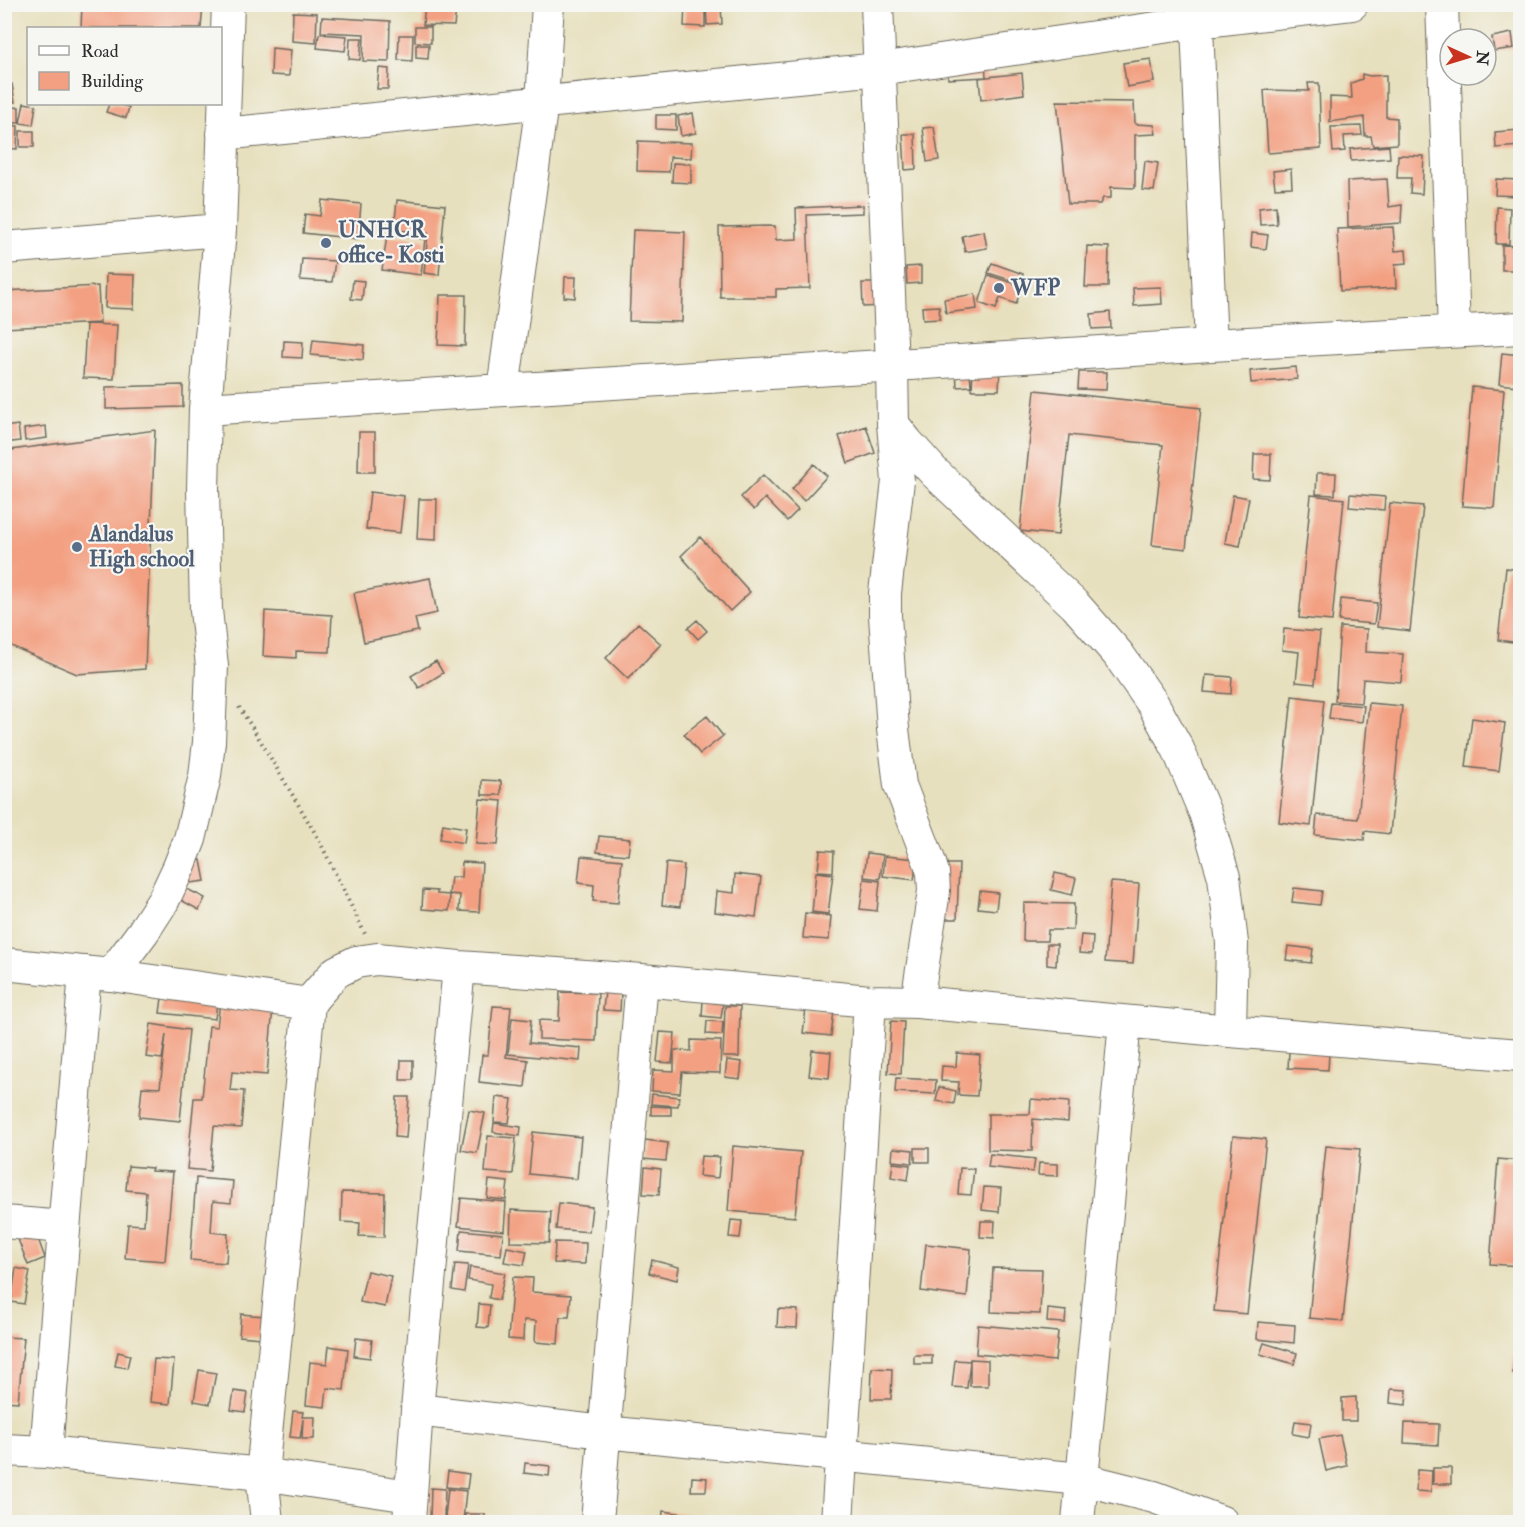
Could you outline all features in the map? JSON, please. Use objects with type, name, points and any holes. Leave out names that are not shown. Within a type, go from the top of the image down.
[{"type":"street","points":[[228,4],[220,230],[206,409],[203,489],[206,610],[212,666],[205,776],[190,839],[163,901],[143,932],[98,974],[64,1227],[18,1453],[262,1474],[409,1509],[459,967]]},
{"type":"street","points":[[503,390],[542,102],[548,4]]},
{"type":"street","points":[[877,4],[893,424],[898,481],[885,593],[885,616],[893,729],[900,785],[930,863],[934,891],[917,1002]]},
{"type":"street","points":[[223,134],[879,69],[1196,13],[1352,4]]},
{"type":"street","points":[[1442,4],[1454,331]]},
{"type":"street","points":[[1196,13],[1212,345]]},
{"type":"street","points":[[4,248],[220,230]]},
{"type":"street","points":[[206,409],[1212,345],[1521,328]]},
{"type":"street","points":[[893,424],[934,472],[1074,605],[1118,654],[1153,704],[1178,749],[1205,813],[1224,877],[1232,943],[1230,1031]]},
{"type":"street","points":[[267,1522],[262,1474],[309,1004],[336,972],[356,962],[377,959],[642,980],[1521,1055]]},
{"type":"street","points":[[4,964],[98,974],[309,1004]]},
{"type":"street","points":[[597,1522],[642,980]]},
{"type":"street","points":[[837,1522],[870,1001]]},
{"type":"street","points":[[1078,1522],[1125,1022]]},
{"type":"street","points":[[4,1222],[64,1227]]},
{"type":"street","points":[[417,1410],[604,1432],[1082,1479],[1154,1497],[1222,1522]]},
{"type":"path","points":[[238,706],[318,838],[377,959]]},
{"type":"building","points":[[82,4],[203,4],[201,27],[81,27]]},
{"type":"building","points":[[425,4],[441,4],[440,7],[456,9],[454,26],[423,25]]},
{"type":"building","points":[[685,4],[705,4],[705,27],[684,26]]},
{"type":"building","points":[[706,4],[721,4],[722,24],[707,25]]},
{"type":"building","points":[[293,12],[317,13],[316,43],[292,41]]},
{"type":"building","points":[[322,17],[390,21],[389,62],[363,61],[364,34],[321,32]]},
{"type":"building","points":[[415,27],[431,27],[431,43],[415,42]]},
{"type":"building","points":[[1512,33],[1514,48],[1498,50],[1498,36]]},
{"type":"building","points":[[319,34],[347,36],[345,51],[317,48]]},
{"type":"building","points":[[399,35],[413,35],[412,61],[398,60]]},
{"type":"building","points":[[350,38],[362,38],[360,60],[349,59]]},
{"type":"building","points":[[416,45],[429,45],[428,59],[416,58]]},
{"type":"building","points":[[272,48],[291,50],[289,76],[271,75]]},
{"type":"building","points":[[985,59],[986,77],[948,79],[947,62]]},
{"type":"building","points":[[1151,59],[1154,82],[1127,87],[1123,63]]},
{"type":"building","points":[[379,68],[389,69],[388,89],[377,89]]},
{"type":"building","points":[[1022,73],[1024,94],[981,100],[979,78]]},
{"type":"building","points":[[1362,74],[1386,75],[1386,117],[1397,118],[1397,144],[1373,146],[1371,136],[1365,136],[1364,117],[1330,122],[1330,97],[1352,98],[1351,83],[1362,79]]},
{"type":"building","points":[[1308,83],[1319,83],[1321,149],[1268,153],[1264,90],[1309,91]]},
{"type":"building","points":[[12,84],[15,102],[4,103],[4,85]]},
{"type":"building","points":[[1057,101],[1134,102],[1135,124],[1154,125],[1156,134],[1135,135],[1135,188],[1111,187],[1111,198],[1103,198],[1100,204],[1068,204]]},
{"type":"building","points":[[24,103],[36,105],[33,125],[20,123]]},
{"type":"building","points":[[109,105],[129,107],[126,118],[106,112]]},
{"type":"building","points":[[19,107],[19,123],[4,123],[4,108]]},
{"type":"building","points":[[693,113],[696,133],[681,136],[678,116]]},
{"type":"building","points":[[656,115],[676,115],[676,130],[656,129]]},
{"type":"building","points":[[4,125],[18,126],[17,149],[4,148]]},
{"type":"building","points":[[1361,126],[1362,135],[1344,136],[1345,151],[1333,152],[1331,127]]},
{"type":"building","points":[[934,127],[939,160],[927,162],[923,128]]},
{"type":"building","points":[[1520,130],[1520,146],[1496,148],[1495,132]]},
{"type":"building","points":[[20,131],[34,131],[34,147],[20,147]]},
{"type":"building","points":[[903,134],[915,134],[916,169],[905,170]]},
{"type":"building","points":[[638,141],[692,143],[691,158],[670,157],[669,172],[637,171]]},
{"type":"building","points":[[1389,146],[1390,158],[1351,161],[1350,149]]},
{"type":"building","points":[[1398,155],[1424,156],[1422,194],[1410,193],[1411,178],[1397,178]]},
{"type":"building","points":[[1145,161],[1158,163],[1154,191],[1142,190]]},
{"type":"building","points":[[673,163],[691,164],[691,183],[672,182]]},
{"type":"building","points":[[1291,169],[1292,187],[1275,188],[1273,171]]},
{"type":"building","points":[[1387,179],[1389,207],[1402,205],[1401,223],[1348,227],[1347,181]]},
{"type":"building","points":[[1496,179],[1520,180],[1520,196],[1495,195]]},
{"type":"building","points":[[322,200],[361,204],[358,239],[303,233],[305,214],[320,216]]},
{"type":"building","points":[[397,200],[445,205],[439,275],[424,273],[428,233],[394,230]]},
{"type":"building","points":[[863,205],[863,213],[807,215],[810,288],[776,289],[776,297],[720,297],[719,227],[775,226],[776,240],[797,239],[796,208]]},
{"type":"building","points":[[1276,206],[1277,224],[1260,225],[1259,208]]},
{"type":"building","points":[[1497,207],[1510,208],[1509,244],[1496,244]]},
{"type":"building","points":[[1393,227],[1395,251],[1406,250],[1407,263],[1395,264],[1396,288],[1340,291],[1337,229]]},
{"type":"building","points":[[633,230],[685,232],[682,322],[629,321]]},
{"type":"building","points":[[984,231],[987,248],[965,252],[962,236]]},
{"type":"building","points":[[1252,233],[1268,235],[1266,249],[1251,247]]},
{"type":"building","points":[[387,235],[425,239],[421,275],[382,270]]},
{"type":"building","points":[[1502,245],[1520,246],[1520,270],[1502,270]]},
{"type":"building","points":[[1087,246],[1109,247],[1108,287],[1085,287]]},
{"type":"building","points":[[302,259],[335,261],[332,282],[300,280]]},
{"type":"building","points":[[992,263],[1023,274],[1020,283],[988,273]]},
{"type":"building","points":[[921,266],[921,283],[907,284],[906,267]]},
{"type":"building","points":[[106,274],[135,275],[134,309],[105,308]]},
{"type":"building","points":[[988,275],[1022,286],[1016,304],[1000,298],[996,309],[979,303]]},
{"type":"building","points":[[565,277],[576,277],[575,298],[564,297]]},
{"type":"building","points":[[353,280],[364,281],[362,300],[351,299]]},
{"type":"building","points":[[862,283],[882,283],[883,306],[863,307]]},
{"type":"building","points":[[98,286],[100,323],[4,328],[4,291]]},
{"type":"building","points":[[1161,287],[1162,304],[1134,306],[1133,288]]},
{"type":"building","points":[[975,294],[977,309],[946,313],[944,299]]},
{"type":"building","points":[[440,295],[466,295],[465,346],[438,345]]},
{"type":"building","points":[[939,306],[940,319],[923,320],[922,307]]},
{"type":"building","points":[[1110,312],[1111,328],[1092,329],[1091,314]]},
{"type":"building","points":[[86,324],[117,325],[114,379],[83,378]]},
{"type":"building","points":[[313,340],[364,345],[363,360],[311,355]]},
{"type":"building","points":[[284,341],[303,342],[302,358],[283,357]]},
{"type":"building","points":[[1502,353],[1520,355],[1518,386],[1499,384]]},
{"type":"building","points":[[1296,367],[1297,379],[1251,383],[1250,371]]},
{"type":"building","points":[[970,368],[971,386],[957,387],[956,369]]},
{"type":"building","points":[[973,368],[1000,369],[999,390],[972,390]]},
{"type":"building","points":[[1079,372],[1107,372],[1106,390],[1078,389]]},
{"type":"building","points":[[183,385],[183,407],[106,409],[106,387]]},
{"type":"building","points":[[1472,387],[1504,390],[1494,508],[1462,506]]},
{"type":"building","points":[[1035,390],[1201,408],[1186,549],[1152,545],[1163,445],[1069,435],[1058,535],[1020,531]]},
{"type":"building","points":[[18,425],[20,441],[4,443],[4,427]]},
{"type":"building","points":[[46,426],[47,438],[25,441],[24,429]]},
{"type":"building","points":[[866,426],[875,453],[848,463],[839,436]]},
{"type":"building","name":"Alandalus High school","points":[[155,430],[145,669],[77,674],[4,643],[4,451]]},
{"type":"building","points":[[359,432],[375,432],[375,472],[358,472]]},
{"type":"building","points":[[1254,454],[1271,454],[1270,480],[1253,479]]},
{"type":"building","points":[[814,464],[827,476],[804,501],[792,489]]},
{"type":"building","points":[[1317,473],[1336,473],[1335,495],[1316,494]]},
{"type":"building","points":[[763,475],[798,510],[787,521],[765,498],[754,510],[741,497]]},
{"type":"building","points":[[370,492],[404,496],[400,533],[366,529]]},
{"type":"building","points":[[1350,494],[1385,497],[1384,510],[1349,507]]},
{"type":"building","points":[[1233,495],[1249,498],[1240,546],[1225,543]]},
{"type":"building","points":[[1311,495],[1344,499],[1332,621],[1299,618]]},
{"type":"building","points":[[419,499],[437,499],[436,540],[417,539]]},
{"type":"building","points":[[1390,503],[1423,506],[1410,631],[1377,627]]},
{"type":"building","points":[[700,537],[750,592],[730,611],[681,556]]},
{"type":"building","points":[[1506,568],[1520,570],[1520,643],[1498,640]]},
{"type":"building","points":[[430,578],[437,613],[415,618],[418,631],[364,642],[354,593]]},
{"type":"building","points":[[1341,599],[1377,603],[1374,624],[1339,621]]},
{"type":"building","points":[[265,611],[332,615],[330,652],[296,651],[296,658],[263,656]]},
{"type":"building","points":[[697,620],[707,631],[698,639],[688,628]]},
{"type":"building","points":[[638,623],[661,644],[628,679],[606,658]]},
{"type":"building","points":[[1340,627],[1367,629],[1366,652],[1403,654],[1401,682],[1363,679],[1361,703],[1335,701]]},
{"type":"building","points":[[1284,629],[1320,632],[1315,684],[1296,682],[1299,652],[1282,650]]},
{"type":"building","points":[[436,661],[443,673],[419,688],[411,676]]},
{"type":"building","points":[[1206,675],[1232,677],[1231,694],[1204,692]]},
{"type":"building","points":[[1292,696],[1324,700],[1311,826],[1279,822]]},
{"type":"building","points":[[1331,703],[1364,706],[1362,722],[1329,718]]},
{"type":"building","points":[[1369,703],[1402,706],[1390,834],[1365,831],[1364,840],[1315,835],[1317,815],[1358,819]]},
{"type":"building","points":[[707,716],[723,736],[700,754],[684,734]]},
{"type":"building","points":[[1472,718],[1505,723],[1499,771],[1466,767]]},
{"type":"building","points":[[482,780],[501,781],[501,795],[482,795]]},
{"type":"building","points":[[480,799],[502,801],[498,845],[476,844]]},
{"type":"building","points":[[443,824],[466,828],[464,843],[440,839]]},
{"type":"building","points":[[599,836],[630,839],[628,855],[597,852]]},
{"type":"building","points":[[820,850],[834,851],[833,872],[818,871]]},
{"type":"building","points":[[867,853],[883,855],[880,879],[864,877]]},
{"type":"building","points":[[581,856],[622,860],[618,903],[593,901],[594,885],[578,883]]},
{"type":"building","points":[[885,856],[917,859],[914,880],[883,876]]},
{"type":"building","points":[[201,860],[205,881],[190,883],[186,862]]},
{"type":"building","points":[[462,862],[482,863],[479,912],[459,911],[460,895],[449,894],[451,877],[461,877]]},
{"type":"building","points":[[666,863],[684,865],[680,907],[662,905]]},
{"type":"building","points":[[944,864],[959,864],[957,919],[943,919]]},
{"type":"building","points":[[816,872],[833,874],[828,914],[812,912]]},
{"type":"building","points":[[1055,873],[1076,878],[1072,895],[1051,890]]},
{"type":"building","points":[[735,874],[761,877],[756,917],[715,912],[717,891],[734,893]]},
{"type":"building","points":[[864,879],[880,881],[877,911],[860,909]]},
{"type":"building","points":[[1111,882],[1139,884],[1133,964],[1105,962]]},
{"type":"building","points":[[183,887],[205,898],[199,910],[177,898]]},
{"type":"building","points":[[1294,888],[1322,891],[1320,905],[1292,902]]},
{"type":"building","points":[[423,890],[450,895],[449,911],[422,909]]},
{"type":"building","points":[[980,891],[998,893],[996,910],[978,908]]},
{"type":"building","points":[[1024,903],[1074,904],[1073,930],[1048,930],[1047,941],[1023,941]]},
{"type":"building","points":[[805,913],[831,916],[829,940],[803,938]]},
{"type":"building","points":[[1081,935],[1093,936],[1092,954],[1079,953]]},
{"type":"building","points":[[1047,944],[1057,944],[1056,966],[1047,965]]},
{"type":"building","points":[[1288,946],[1313,949],[1311,963],[1286,960]]},
{"type":"building","points":[[605,991],[621,993],[620,1011],[603,1010]]},
{"type":"building","points":[[560,992],[598,993],[596,1041],[539,1039],[539,1020],[559,1021]]},
{"type":"building","points":[[162,998],[217,1004],[215,1019],[160,1013]]},
{"type":"building","points":[[703,1001],[723,1004],[721,1018],[702,1016]]},
{"type":"building","points":[[220,1002],[273,1007],[267,1075],[232,1072],[230,1090],[244,1091],[241,1128],[214,1126],[210,1171],[187,1169],[194,1098],[202,1098],[209,1026],[217,1027]]},
{"type":"building","points":[[493,1006],[511,1007],[506,1057],[528,1060],[525,1087],[479,1082],[482,1055],[488,1055]]},
{"type":"building","points":[[725,1006],[740,1006],[739,1057],[723,1057]]},
{"type":"building","points":[[806,1009],[834,1011],[831,1036],[803,1033]]},
{"type":"building","points":[[512,1018],[531,1020],[529,1043],[581,1048],[580,1061],[508,1054]]},
{"type":"building","points":[[707,1021],[723,1022],[722,1035],[706,1034]]},
{"type":"building","points":[[891,1021],[904,1022],[901,1074],[888,1073]]},
{"type":"building","points":[[151,1024],[189,1030],[180,1121],[139,1117],[142,1087],[160,1088],[166,1034],[162,1059],[146,1057]]},
{"type":"building","points":[[660,1032],[675,1033],[672,1063],[657,1062]]},
{"type":"building","points":[[691,1040],[721,1041],[720,1073],[682,1072],[680,1093],[652,1091],[653,1070],[674,1071],[674,1050],[691,1051]]},
{"type":"building","points":[[812,1050],[831,1052],[829,1078],[809,1076]]},
{"type":"building","points":[[1289,1052],[1329,1054],[1328,1070],[1288,1068]]},
{"type":"building","points":[[957,1053],[980,1055],[977,1096],[958,1095],[959,1082],[941,1081],[942,1066],[956,1067]]},
{"type":"building","points":[[401,1060],[413,1060],[413,1080],[400,1080]]},
{"type":"building","points":[[727,1060],[742,1062],[740,1079],[725,1077]]},
{"type":"building","points":[[896,1078],[936,1080],[935,1094],[895,1092]]},
{"type":"building","points":[[939,1087],[956,1091],[954,1104],[936,1101]]},
{"type":"building","points":[[652,1094],[679,1097],[678,1106],[651,1104]]},
{"type":"building","points":[[397,1097],[409,1097],[406,1138],[395,1137]]},
{"type":"building","points":[[496,1097],[512,1099],[509,1123],[494,1122]]},
{"type":"building","points":[[1031,1099],[1069,1102],[1068,1122],[1033,1119],[1032,1151],[988,1150],[988,1114],[1030,1114]]},
{"type":"building","points":[[651,1106],[671,1107],[671,1115],[651,1115]]},
{"type":"building","points":[[469,1110],[485,1113],[477,1153],[461,1150]]},
{"type":"building","points":[[494,1123],[521,1127],[520,1136],[493,1132]]},
{"type":"building","points":[[533,1132],[581,1137],[577,1179],[529,1174]]},
{"type":"building","points":[[488,1136],[516,1138],[513,1174],[485,1172]]},
{"type":"building","points":[[1233,1136],[1266,1139],[1247,1314],[1214,1311]]},
{"type":"building","points":[[645,1140],[668,1143],[666,1161],[643,1159]]},
{"type":"building","points":[[733,1146],[801,1152],[795,1217],[728,1211]]},
{"type":"building","points":[[1326,1146],[1360,1149],[1343,1321],[1309,1318]]},
{"type":"building","points":[[893,1148],[913,1150],[912,1163],[892,1161]]},
{"type":"building","points":[[915,1148],[929,1148],[929,1162],[915,1162]]},
{"type":"building","points":[[990,1154],[1035,1159],[1033,1172],[988,1167]]},
{"type":"building","points":[[701,1156],[720,1157],[718,1178],[699,1176]]},
{"type":"building","points":[[1498,1159],[1520,1161],[1520,1266],[1490,1264]]},
{"type":"building","points":[[893,1163],[910,1165],[908,1180],[891,1177]]},
{"type":"building","points":[[1039,1163],[1058,1164],[1058,1176],[1038,1175]]},
{"type":"building","points":[[128,1166],[152,1168],[151,1171],[173,1172],[165,1261],[125,1258],[128,1224],[144,1225],[146,1192],[126,1190]]},
{"type":"building","points":[[645,1167],[661,1169],[659,1195],[643,1194]]},
{"type":"building","points":[[960,1168],[974,1169],[971,1195],[958,1194]]},
{"type":"building","points":[[196,1178],[233,1181],[231,1203],[213,1201],[211,1232],[228,1234],[226,1263],[190,1260]]},
{"type":"building","points":[[489,1180],[508,1182],[506,1200],[487,1198]]},
{"type":"building","points":[[984,1187],[1001,1188],[999,1212],[982,1210]]},
{"type":"building","points":[[342,1192],[385,1193],[384,1237],[359,1236],[360,1223],[341,1222]]},
{"type":"building","points":[[461,1198],[506,1202],[504,1231],[458,1226]]},
{"type":"building","points":[[559,1203],[592,1207],[589,1232],[556,1229]]},
{"type":"building","points":[[511,1210],[551,1212],[549,1243],[510,1242]]},
{"type":"building","points":[[731,1220],[742,1221],[740,1238],[729,1237]]},
{"type":"building","points":[[981,1221],[995,1221],[994,1238],[980,1237]]},
{"type":"building","points":[[32,1222],[45,1258],[28,1265],[14,1229]]},
{"type":"building","points":[[461,1230],[503,1234],[501,1255],[459,1251]]},
{"type":"building","points":[[555,1242],[586,1243],[585,1264],[554,1263]]},
{"type":"building","points":[[926,1244],[971,1249],[967,1297],[921,1291]]},
{"type":"building","points":[[507,1247],[527,1251],[524,1265],[504,1262]]},
{"type":"building","points":[[652,1260],[679,1267],[677,1280],[649,1273]]},
{"type":"building","points":[[455,1264],[468,1265],[464,1292],[452,1290]]},
{"type":"building","points":[[470,1267],[505,1273],[499,1300],[489,1298],[491,1284],[468,1280]]},
{"type":"building","points":[[16,1268],[30,1271],[24,1304],[11,1302]]},
{"type":"building","points":[[993,1268],[1042,1269],[1040,1314],[991,1312]]},
{"type":"building","points":[[367,1271],[391,1276],[385,1307],[360,1302]]},
{"type":"building","points":[[513,1277],[533,1278],[532,1292],[571,1295],[569,1317],[560,1317],[558,1344],[535,1342],[536,1321],[524,1320],[523,1340],[508,1339]]},
{"type":"building","points":[[479,1304],[490,1305],[488,1328],[477,1327]]},
{"type":"building","points":[[778,1309],[798,1310],[797,1328],[777,1327]]},
{"type":"building","points":[[1048,1309],[1066,1311],[1065,1323],[1047,1322]]},
{"type":"building","points":[[241,1314],[264,1316],[261,1338],[239,1336]]},
{"type":"building","points":[[1258,1322],[1295,1325],[1294,1343],[1257,1339]]},
{"type":"building","points":[[978,1325],[1058,1332],[1055,1361],[976,1354]]},
{"type":"building","points":[[4,1337],[24,1338],[18,1402],[4,1401]]},
{"type":"building","points":[[356,1338],[372,1340],[370,1358],[354,1356]]},
{"type":"building","points":[[1264,1343],[1297,1353],[1294,1364],[1260,1354]]},
{"type":"building","points":[[329,1346],[348,1349],[344,1390],[327,1388],[325,1407],[306,1405],[310,1362],[327,1364]]},
{"type":"building","points":[[1515,1346],[1520,1347],[1520,1373],[1513,1373]]},
{"type":"building","points":[[118,1352],[130,1355],[127,1368],[115,1366]]},
{"type":"building","points":[[914,1355],[932,1355],[932,1364],[914,1364]]},
{"type":"building","points":[[154,1359],[174,1360],[170,1404],[150,1402]]},
{"type":"building","points":[[970,1359],[988,1360],[988,1386],[970,1386]]},
{"type":"building","points":[[955,1360],[970,1361],[967,1388],[952,1387]]},
{"type":"building","points":[[872,1368],[892,1369],[891,1399],[871,1399]]},
{"type":"building","points":[[199,1370],[216,1373],[210,1404],[194,1401]]},
{"type":"building","points":[[1391,1389],[1407,1390],[1406,1405],[1390,1403]]},
{"type":"building","points":[[234,1391],[248,1393],[245,1412],[231,1410]]},
{"type":"building","points":[[1356,1397],[1356,1421],[1342,1421],[1342,1398]]},
{"type":"building","points":[[293,1411],[303,1412],[302,1417],[315,1417],[314,1439],[302,1439],[303,1419],[300,1438],[290,1437]]},
{"type":"building","points":[[1295,1421],[1311,1423],[1309,1437],[1293,1434]]},
{"type":"building","points":[[1405,1423],[1439,1424],[1438,1445],[1404,1443]]},
{"type":"building","points":[[1340,1435],[1347,1466],[1326,1471],[1319,1439]]},
{"type":"building","points":[[525,1463],[550,1466],[549,1476],[524,1473]]},
{"type":"building","points":[[1433,1468],[1451,1468],[1451,1484],[1433,1484]]},
{"type":"building","points":[[1417,1470],[1432,1471],[1431,1492],[1416,1491]]},
{"type":"building","points":[[448,1471],[469,1474],[467,1489],[446,1487]]},
{"type":"building","points":[[692,1477],[707,1478],[706,1491],[691,1491]]},
{"type":"building","points":[[431,1488],[445,1489],[444,1518],[430,1518]]},
{"type":"building","points":[[448,1489],[466,1491],[463,1520],[445,1518]]},
{"type":"building","points":[[663,1511],[692,1515],[692,1522],[662,1522]]},
{"type":"building","points":[[465,1514],[485,1514],[485,1522],[465,1522]]},
{"type":"place","name":"UNHCR office- Kosti","points":[[326,243]]},
{"type":"place","name":"WFP","points":[[999,288]]},
{"type":"place","name":"Alandalus High school","points":[[77,547]]}]
